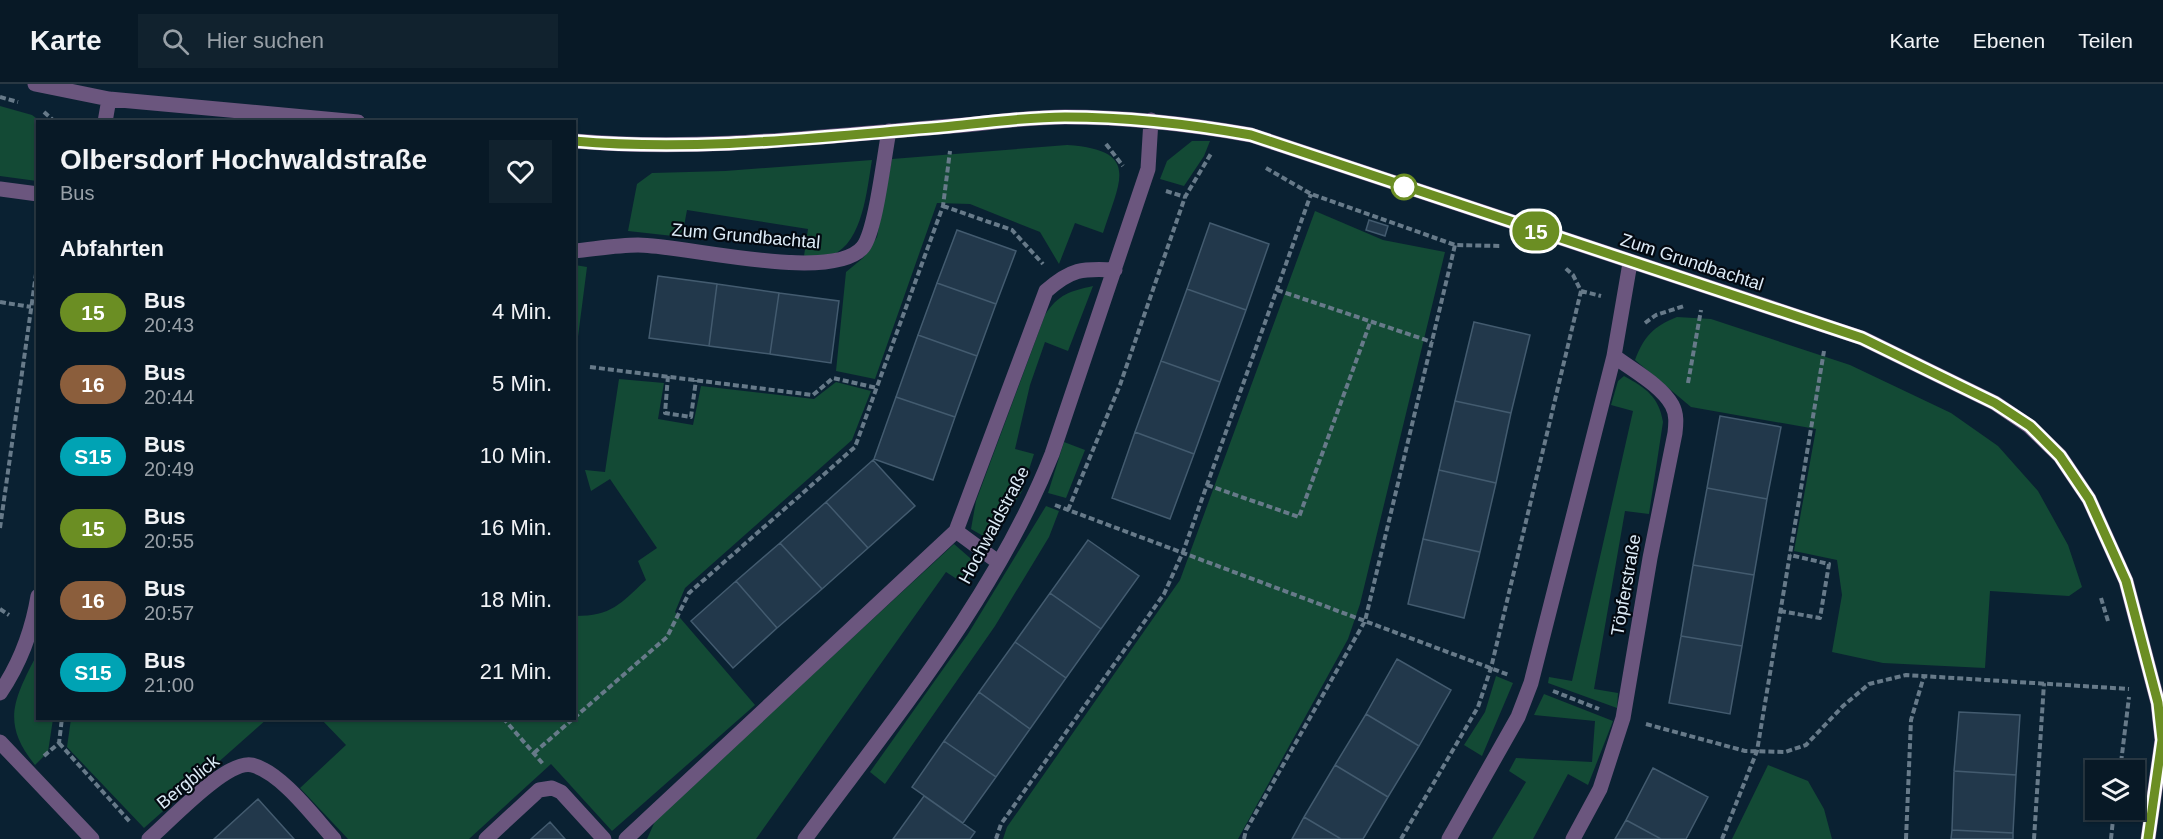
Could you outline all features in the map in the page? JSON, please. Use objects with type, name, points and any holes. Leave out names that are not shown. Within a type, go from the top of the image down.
[{"type":"street","points":[[35,84],[109,99],[336,120]]},
{"type":"street","points":[[105,120],[109,99]]},
{"type":"street","name":"Zum Grundbachtal","points":[[576,141],[611,144],[732,145],[1063,117],[1151,120],[1251,135],[1862,338],[1995,403],[2030,426],[2060,456],[2089,499],[2126,581],[2158,703],[2162,740],[2148,839]]},
{"type":"street","name":"Hochwaldstraße","points":[[805,839],[950,641],[998,562],[1039,486],[1148,169],[1151,120]]},
{"type":"street","name":"Zum Grundbachtal","points":[[576,251],[639,245],[805,264],[848,258],[863,247],[870,228],[889,131]]},
{"type":"street","points":[[0,189],[36,194]]},
{"type":"street","points":[[1449,839],[1518,717],[1531,683],[1614,357],[1630,262]]},
{"type":"street","points":[[626,839],[956,531],[1046,291],[1065,275],[1087,268],[1115,270]]},
{"type":"street","name":"Töpferstraße","points":[[1573,839],[1600,789],[1623,718],[1650,558],[1675,433],[1676,417],[1672,404],[1656,388],[1614,357]]},
{"type":"street","points":[[956,531],[998,562]]},
{"type":"street","points":[[0,693],[14,672],[32,630],[36,607]]},
{"type":"street","points":[[0,742],[92,839]]},
{"type":"street","name":"Bergblick","points":[[143,835],[227,770],[250,764],[264,770],[284,786],[334,839]]},
{"type":"street","points":[[486,839],[539,790],[552,788],[561,792],[604,839]]},
{"type":"path","points":[[1103,142],[1110,146],[1118,157],[1126,179],[1143,184]]},
{"type":"path","points":[[576,716],[667,637],[689,593],[855,447],[943,206],[951,144]]},
{"type":"path","points":[[1215,148],[1185,197],[1120,385],[1068,510],[1491,668]]},
{"type":"path","points":[[996,839],[1000,824],[1164,594],[1183,552],[1311,194],[1455,245],[1509,247]]},
{"type":"path","points":[[943,206],[1012,230],[1059,280]]},
{"type":"path","points":[[1244,839],[1246,830],[1365,621],[1455,245]]},
{"type":"path","points":[[1401,839],[1478,707],[1491,668],[1581,291],[1573,275],[1558,262]]},
{"type":"path","points":[[0,528],[36,273]]},
{"type":"path","points":[[1276,290],[1432,342]]},
{"type":"path","points":[[0,302],[31,307]]},
{"type":"path","points":[[1641,327],[1656,315],[1669,309],[1701,307],[1686,392]]},
{"type":"path","points":[[1207,484],[1299,517],[1370,323]]},
{"type":"path","points":[[1722,839],[1757,751],[1825,346]]},
{"type":"path","points":[[590,367],[813,394],[833,378],[877,388]]},
{"type":"path","points":[[668,376],[665,413],[691,417],[696,380]]},
{"type":"path","points":[[1780,611],[1820,618],[1829,564],[1790,555]]},
{"type":"path","points":[[1757,751],[1785,752],[1806,745],[1842,706],[1869,684],[1906,675],[2044,682],[2130,690],[2121,760]]},
{"type":"path","points":[[1906,839],[1911,720],[1924,676]]},
{"type":"path","points":[[2034,839],[2044,682]]},
{"type":"path","points":[[62,720],[59,743],[143,835]]},
{"type":"path","points":[[504,720],[534,753],[572,720]]},
{"type":"path","points":[[2111,839],[2113,820]]},
{"type":"green space","points":[[0,106],[32,115],[39,120],[36,120],[36,181],[0,176]]},
{"type":"green space","points":[[1192,141],[1210,141],[1204,156],[1184,186],[1160,179],[1167,161]]},
{"type":"green space","points":[[1067,145],[1106,153],[1115,161],[1119,171],[1119,183],[1103,233],[1075,223],[1059,264],[1040,232],[970,204],[937,203],[875,379],[836,371],[846,272],[863,258],[877,237],[892,159]]},
{"type":"green space","points":[[872,160],[862,214],[857,227],[851,239],[842,249],[829,256],[804,256],[808,229],[687,210],[682,237],[628,231],[637,184],[652,173],[725,171]]},
{"type":"green space","points":[[1315,211],[1383,240],[1445,252],[1360,604],[1348,639],[1238,839],[1003,839],[1007,827],[1180,580]]},
{"type":"green space","points":[[576,265],[587,267],[576,352]]},
{"type":"green space","points":[[1093,286],[1068,351],[1045,342],[1030,385],[1015,449],[1034,454],[1022,491],[990,540],[971,529],[976,501],[1045,315],[1055,302],[1066,294]]},
{"type":"green space","points":[[1677,317],[1711,319],[1850,365],[1951,413],[1998,446],[2038,491],[2068,545],[2082,587],[2069,596],[1990,591],[1985,668],[1883,663],[1832,652],[1842,595],[1837,560],[1794,551],[1816,429],[1691,407],[1635,360],[1646,338],[1656,328]]},
{"type":"green space","points":[[1624,376],[1650,394],[1658,406],[1663,422],[1649,514],[1625,511],[1594,689],[1618,693],[1617,708],[1548,683],[1549,677],[1572,681],[1633,411],[1611,405],[1618,381]]},
{"type":"green space","points":[[619,379],[664,383],[658,419],[693,425],[701,386],[814,399],[836,382],[871,391],[852,440],[685,588],[675,612],[755,705],[612,831],[551,764],[469,839],[348,839],[300,788],[346,745],[322,720],[576,720],[576,616],[598,614],[622,602],[646,580],[638,561],[657,548],[610,479],[591,491],[585,470],[605,472]]},
{"type":"green space","points":[[1064,442],[1085,450],[1066,498],[1048,493]]},
{"type":"green space","points":[[1046,506],[1059,511],[1049,537],[995,626],[885,784],[870,772],[968,634]]},
{"type":"green space","points":[[954,544],[977,564],[966,585],[946,572],[756,839],[647,839],[656,819]]},
{"type":"green space","points":[[36,656],[36,720],[53,720],[48,752],[35,765],[17,736],[14,723],[17,697]]},
{"type":"green space","points":[[1496,676],[1513,683],[1482,756],[1464,745],[1485,712]]},
{"type":"green space","points":[[1544,694],[1613,721],[1588,785],[1568,774],[1533,839],[1492,839],[1526,782],[1509,771],[1516,758],[1592,762],[1595,721],[1534,715]]},
{"type":"green space","points":[[71,720],[266,720],[144,828],[67,747]]},
{"type":"green space","points":[[1768,765],[1808,781],[1824,809],[1832,839],[1732,839]]},
{"type":"building","points":[[1369,220],[1388,226],[1385,236],[1366,230]]},
{"type":"building","points":[[1210,223],[1269,244],[1246,310],[1187,289]]},
{"type":"building","points":[[957,230],[1016,251],[996,304],[937,283]]},
{"type":"building","points":[[658,276],[717,284],[709,346],[649,338]]},
{"type":"building","points":[[937,283],[996,304],[977,356],[918,335]]},
{"type":"building","points":[[717,284],[779,293],[770,354],[709,346]]},
{"type":"building","points":[[1187,289],[1246,310],[1220,382],[1161,361]]},
{"type":"building","points":[[779,293],[839,301],[831,363],[770,354]]},
{"type":"building","points":[[1474,322],[1530,335],[1511,413],[1455,401]]},
{"type":"building","points":[[918,335],[977,356],[955,417],[896,397]]},
{"type":"building","points":[[1161,361],[1220,382],[1194,454],[1135,432]]},
{"type":"building","points":[[896,397],[955,417],[933,480],[874,459]]},
{"type":"building","points":[[1455,401],[1511,413],[1496,483],[1439,470]]},
{"type":"building","points":[[1720,416],[1781,427],[1767,499],[1707,488]]},
{"type":"building","points":[[1135,432],[1194,454],[1170,519],[1112,498]]},
{"type":"building","points":[[873,460],[915,506],[868,548],[826,502]]},
{"type":"building","points":[[1439,470],[1496,483],[1480,552],[1423,539]]},
{"type":"building","points":[[1707,488],[1767,499],[1754,575],[1693,565]]},
{"type":"building","points":[[826,502],[868,548],[822,589],[780,543]]},
{"type":"building","points":[[1423,539],[1480,552],[1464,618],[1408,604]]},
{"type":"building","points":[[1088,540],[1139,576],[1101,629],[1050,593]]},
{"type":"building","points":[[780,543],[822,589],[777,628],[736,581]]},
{"type":"building","points":[[1693,565],[1754,575],[1742,646],[1681,636]]},
{"type":"building","points":[[736,581],[777,628],[733,668],[691,621]]},
{"type":"building","points":[[1050,593],[1101,629],[1066,678],[1015,642]]},
{"type":"building","points":[[1681,636],[1742,646],[1730,714],[1669,703]]},
{"type":"building","points":[[1015,642],[1066,678],[1030,729],[979,692]]},
{"type":"building","points":[[1397,659],[1451,690],[1419,746],[1366,714]]},
{"type":"building","points":[[979,692],[1030,729],[996,777],[944,741]]},
{"type":"building","points":[[1959,712],[2020,715],[2016,775],[1954,771]]},
{"type":"building","points":[[1366,714],[1419,746],[1388,797],[1335,765]]},
{"type":"building","points":[[944,741],[996,777],[963,823],[912,787]]},
{"type":"building","points":[[1335,765],[1388,797],[1363,839],[1341,839],[1304,817]]},
{"type":"building","points":[[1653,768],[1708,797],[1686,839],[1661,839],[1626,820]]},
{"type":"building","points":[[1954,771],[2016,775],[2013,833],[1952,830]]},
{"type":"building","points":[[924,796],[975,832],[970,839],[893,839]]},
{"type":"building","points":[[258,799],[294,839],[214,839]]},
{"type":"building","points":[[1304,817],[1341,839],[1292,839]]},
{"type":"building","points":[[1626,820],[1661,839],[1615,839]]},
{"type":"building","points":[[550,822],[565,839],[531,839]]},
{"type":"building","points":[[1952,830],[2013,833],[2013,839],[1951,839]]},
{"type":"bus line","name":"15","points":[[576,141],[611,144],[732,145],[1063,117],[1151,120],[1210,128],[1251,135],[1862,338],[1961,385],[1995,403],[2030,426],[2060,456],[2089,499],[2126,581],[2158,703],[2162,740],[2148,839]]}]
